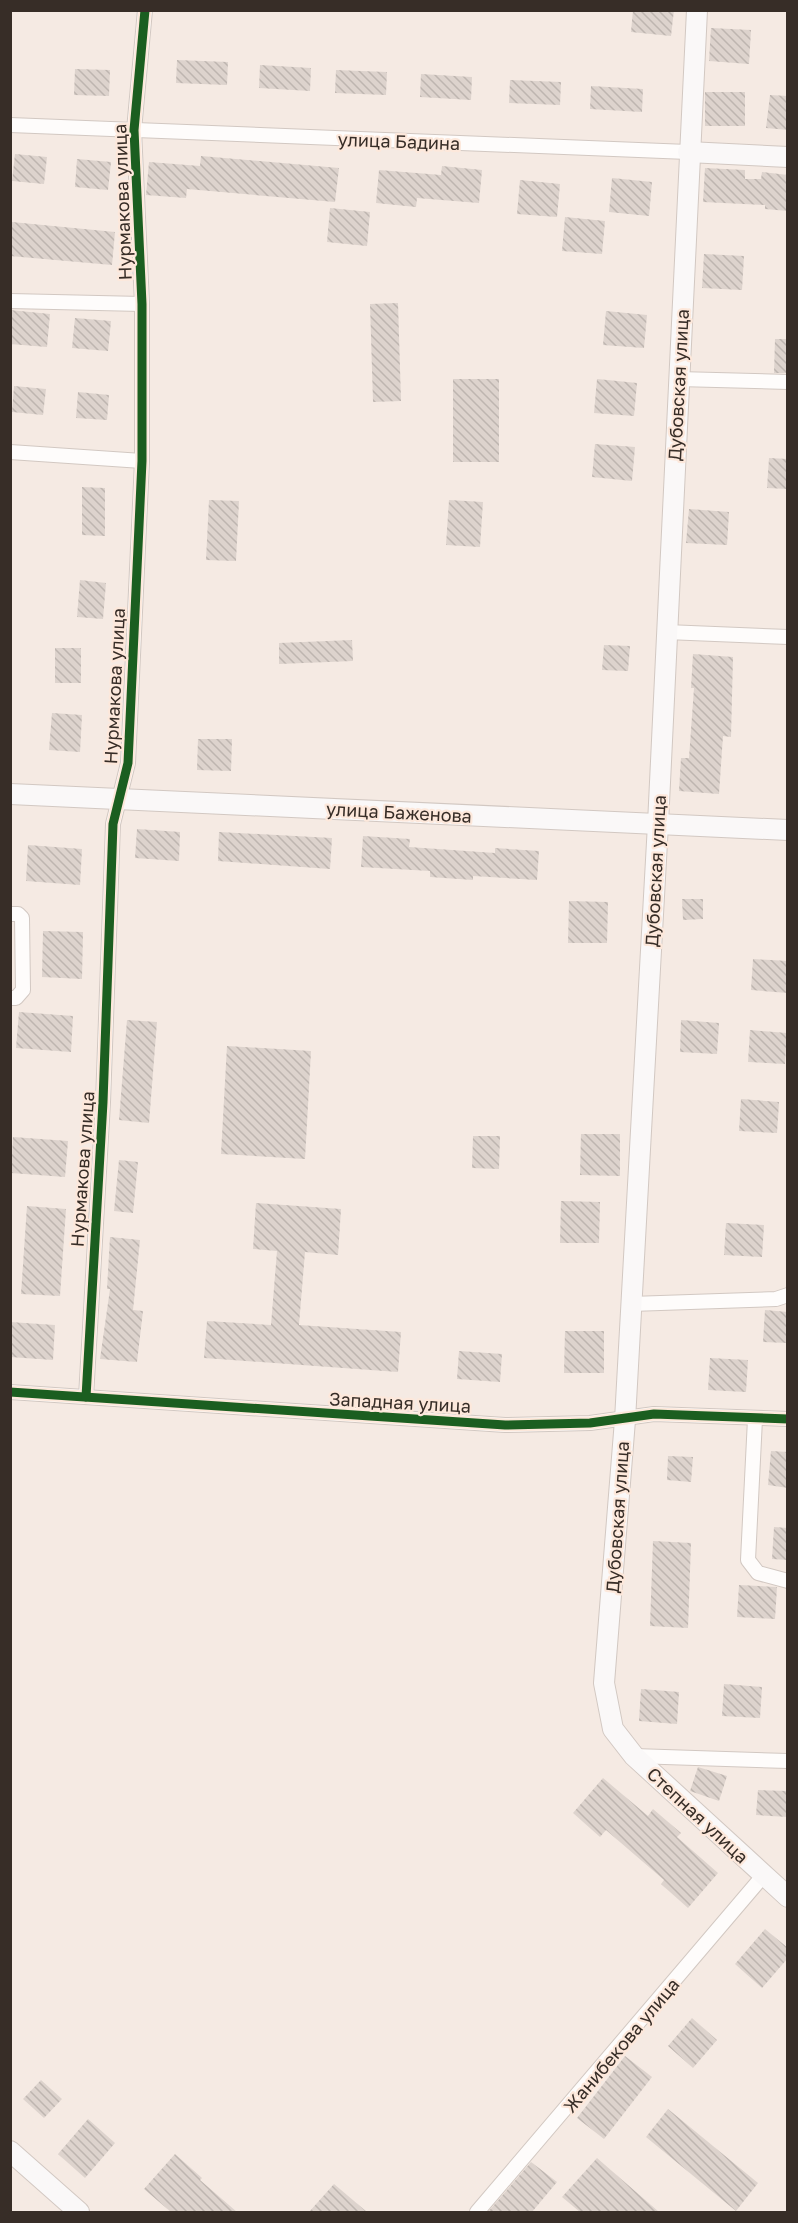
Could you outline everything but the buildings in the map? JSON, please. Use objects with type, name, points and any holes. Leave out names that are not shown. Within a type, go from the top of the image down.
[{"type":"main road","name":"Дубовская улица","points":[[613,1729],[604,1683],[625,1420],[658,824],[688,152],[697,10]]},
{"type":"main road","name":"улица Бадина","points":[[688,152],[788,157]]},
{"type":"main road","name":"улица Баженова","points":[[10,795],[120,798],[788,830]]},
{"type":"main road","name":"Степная улица","points":[[613,1729],[634,1756],[788,1897]]},
{"type":"main road","points":[[10,2151],[79,2212]]},
{"type":"street","name":"Нурмакова улица","points":[[86,1397],[103,1102],[113,824],[128,763],[142,461],[142,304],[134,130],[145,10]]},
{"type":"street","name":"улица Бадина","points":[[10,125],[688,152]]},
{"type":"street","points":[[10,301],[142,304]]},
{"type":"street","points":[[678,379],[788,382]]},
{"type":"street","points":[[10,452],[142,461]]},
{"type":"street","points":[[666,632],[788,637]]},
{"type":"street","points":[[10,914],[18,914],[22,918],[23,990],[16,998],[10,998]]},
{"type":"street","points":[[631,1304],[777,1299],[788,1295]]},
{"type":"street","name":"Западная улица","points":[[10,1392],[505,1425],[590,1424],[654,1414],[788,1419]]},
{"type":"street","points":[[755,1419],[748,1560],[758,1573],[788,1581]]},
{"type":"street","points":[[634,1756],[788,1761]]},
{"type":"street","name":"Жанибекова улица","points":[[477,2212],[763,1876]]},
{"type":"cycle path","points":[[86,1397],[103,1102],[113,824],[128,763],[142,461],[142,304],[134,130],[145,10]]},
{"type":"cycle path","points":[[10,1392],[505,1425],[590,1423],[654,1414],[788,1419]]}]
